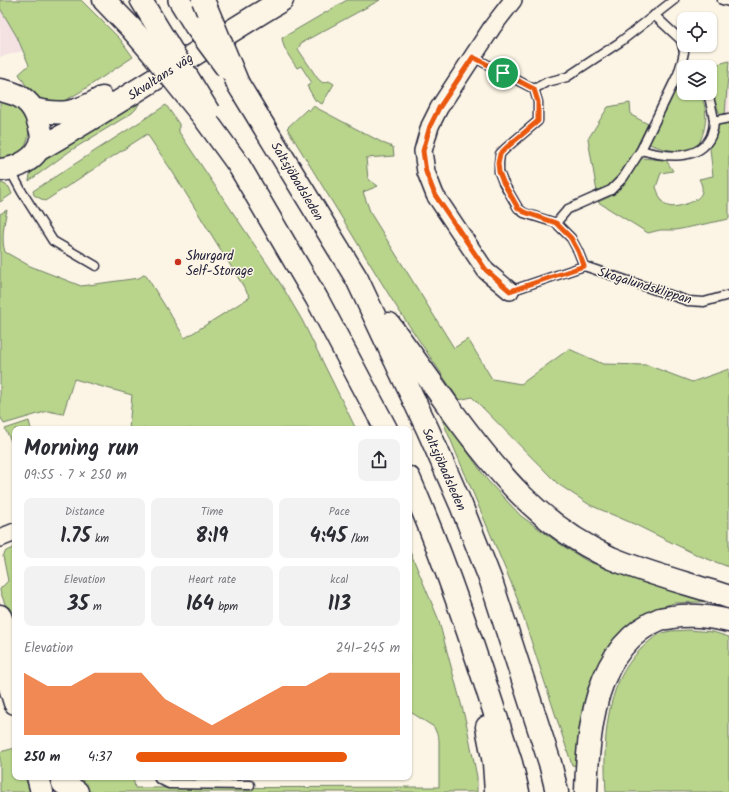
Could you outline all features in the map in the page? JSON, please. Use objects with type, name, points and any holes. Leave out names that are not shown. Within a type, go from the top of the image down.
[{"type":"main road","points":[[104,0],[132,28],[158,45],[206,114],[238,164],[317,298],[384,426]]},
{"type":"main road","name":"Saltsjöbadsleden","points":[[203,0],[238,84],[357,279],[428,430],[491,581],[550,763],[557,792]]},
{"type":"main road","name":"Skvaltans väg","points":[[33,109],[49,113],[77,111],[97,101],[258,0]]},
{"type":"main road","name":"Skvaltans väg","points":[[5,169],[23,163],[38,150],[88,121],[233,29],[282,0]]},
{"type":"main road","points":[[0,90],[20,96],[33,109],[39,123],[42,138],[38,150]]},
{"type":"main road","points":[[357,279],[482,452],[516,492],[542,516],[569,535],[611,557],[660,576],[729,597]]},
{"type":"main road","points":[[412,485],[427,519],[468,632],[503,763],[518,792]]},
{"type":"main road","points":[[586,792],[591,726],[599,689],[612,662],[625,643],[641,630],[660,619],[685,615],[707,616],[729,621]]},
{"type":"main road","points":[[0,616],[12,646]]},
{"type":"main road","points":[[0,655],[12,693]]},
{"type":"main road","points":[[496,792],[503,763]]},
{"type":"main road","points":[[39,780],[42,792]]},
{"type":"street","points":[[140,0],[158,45]]},
{"type":"street","points":[[179,0],[195,26],[238,84]]},
{"type":"street","name":"Skogalundsklippan","points":[[510,291],[486,270],[435,195],[426,172],[423,151],[430,126],[439,108],[493,26],[513,0]]},
{"type":"street","points":[[0,538],[12,533]]},
{"type":"lane","points":[[473,57],[534,89],[547,82],[567,77],[620,42],[674,0]]},
{"type":"lane","points":[[722,0],[729,2]]},
{"type":"lane","points":[[654,15],[681,40],[684,52],[682,60]]},
{"type":"lane","points":[[556,223],[568,209],[611,190],[623,178],[641,150],[677,82]]},
{"type":"lane","name":"Skogalundsklippan","points":[[534,89],[538,102],[538,121],[500,154],[498,163],[499,172],[518,208],[524,212],[556,223],[571,238],[584,266]]},
{"type":"lane","points":[[641,150],[673,156],[696,152],[704,147],[709,141],[713,132],[714,121],[710,100]]},
{"type":"lane","points":[[714,121],[729,118]]},
{"type":"lane","points":[[5,169],[22,192],[53,241],[96,266]]},
{"type":"lane","name":"Skogalundsklippan","points":[[510,291],[584,266],[688,301],[704,302],[729,295]]},
{"type":"lane","points":[[161,780],[169,784],[250,785]]},
{"type":"shaded area","points":[[0,8],[17,37],[23,51],[0,57]]},
{"type":"shaded area","points":[[729,61],[729,114],[725,115]]},
{"type":"green space","points":[[0,0],[81,0],[120,39],[133,57],[61,103],[42,100],[25,84],[19,74],[29,65],[17,37],[0,8]]},
{"type":"green space","points":[[347,0],[380,0],[301,43],[298,49],[318,79],[323,83],[329,81],[334,84],[322,104],[315,100],[307,86],[312,83],[301,66],[297,68],[292,61],[282,38]]},
{"type":"green space","points":[[729,61],[725,115],[720,115],[715,100],[717,100],[717,64]]},
{"type":"green space","points":[[677,83],[677,100],[702,100],[705,106],[706,120],[703,134],[697,147],[679,151],[649,144]]},
{"type":"green space","points":[[135,100],[139,104],[132,113],[70,151],[29,181],[30,174],[47,158],[70,141]]},
{"type":"green space","points":[[0,102],[9,103],[17,107],[22,113],[28,129],[28,137],[25,146],[18,155],[0,162]]},
{"type":"green space","points":[[630,103],[631,115],[648,124],[630,160],[618,178],[606,190],[597,192],[588,139],[608,107]]},
{"type":"green space","points":[[166,105],[179,124],[179,132],[282,286],[302,320],[355,426],[129,426],[132,395],[74,379],[63,414],[48,411],[4,424],[0,416],[0,214],[7,210],[3,237],[5,252],[30,266],[81,286],[139,278],[145,274],[185,338],[250,297],[172,171],[147,134],[45,201],[34,195],[33,191]]},
{"type":"green space","points":[[313,106],[393,147],[394,156],[366,158],[368,179],[378,186],[363,192],[371,214],[454,348],[468,339],[492,379],[521,384],[569,349],[603,364],[647,365],[692,382],[729,369],[729,567],[697,555],[634,524],[590,505],[558,484],[472,397],[459,400],[394,303],[287,128],[307,109],[309,111]]},
{"type":"green space","points":[[729,123],[729,219],[676,230],[660,230],[648,233],[598,202],[611,196],[622,185],[640,158],[666,160],[673,171],[661,173],[656,187],[664,204],[675,207],[695,200],[702,192],[699,179],[713,176],[710,149],[718,125]]},
{"type":"green space","points":[[2,183],[9,187],[12,194],[0,202],[0,184]]},
{"type":"green space","points":[[438,410],[488,481],[521,516],[563,546],[587,561],[617,572],[719,601],[674,603],[652,610],[631,623],[612,641],[598,664],[591,687],[578,766],[572,765],[515,592]]},
{"type":"green space","points":[[29,421],[30,426],[14,426]]},
{"type":"green space","points":[[12,427],[12,443],[5,429]]},
{"type":"green space","points":[[12,548],[12,621],[0,591],[0,589],[8,581],[3,556],[6,551]]},
{"type":"green space","points":[[412,556],[438,618],[466,722],[477,777],[477,792],[89,792],[79,780],[134,780],[135,788],[439,787],[439,739],[434,727],[412,713]]},
{"type":"green space","points":[[688,630],[713,632],[729,637],[729,792],[606,792],[605,754],[608,716],[613,697],[620,680],[629,664],[641,649],[653,639],[666,632]]},
{"type":"green space","points":[[12,749],[12,780],[27,780],[30,792],[0,792],[0,752]]},
{"type":"place","name":"Shurgard Self-Storage","points":[[178,262]]},
{"type":"route","points":[[473,57],[503,73],[534,89],[539,112],[538,121],[500,154],[498,163],[499,172],[503,182],[518,208],[524,212],[556,223],[571,238],[584,266],[510,291],[486,270],[435,195],[426,172],[423,151],[430,126],[439,108],[473,57]]}]
